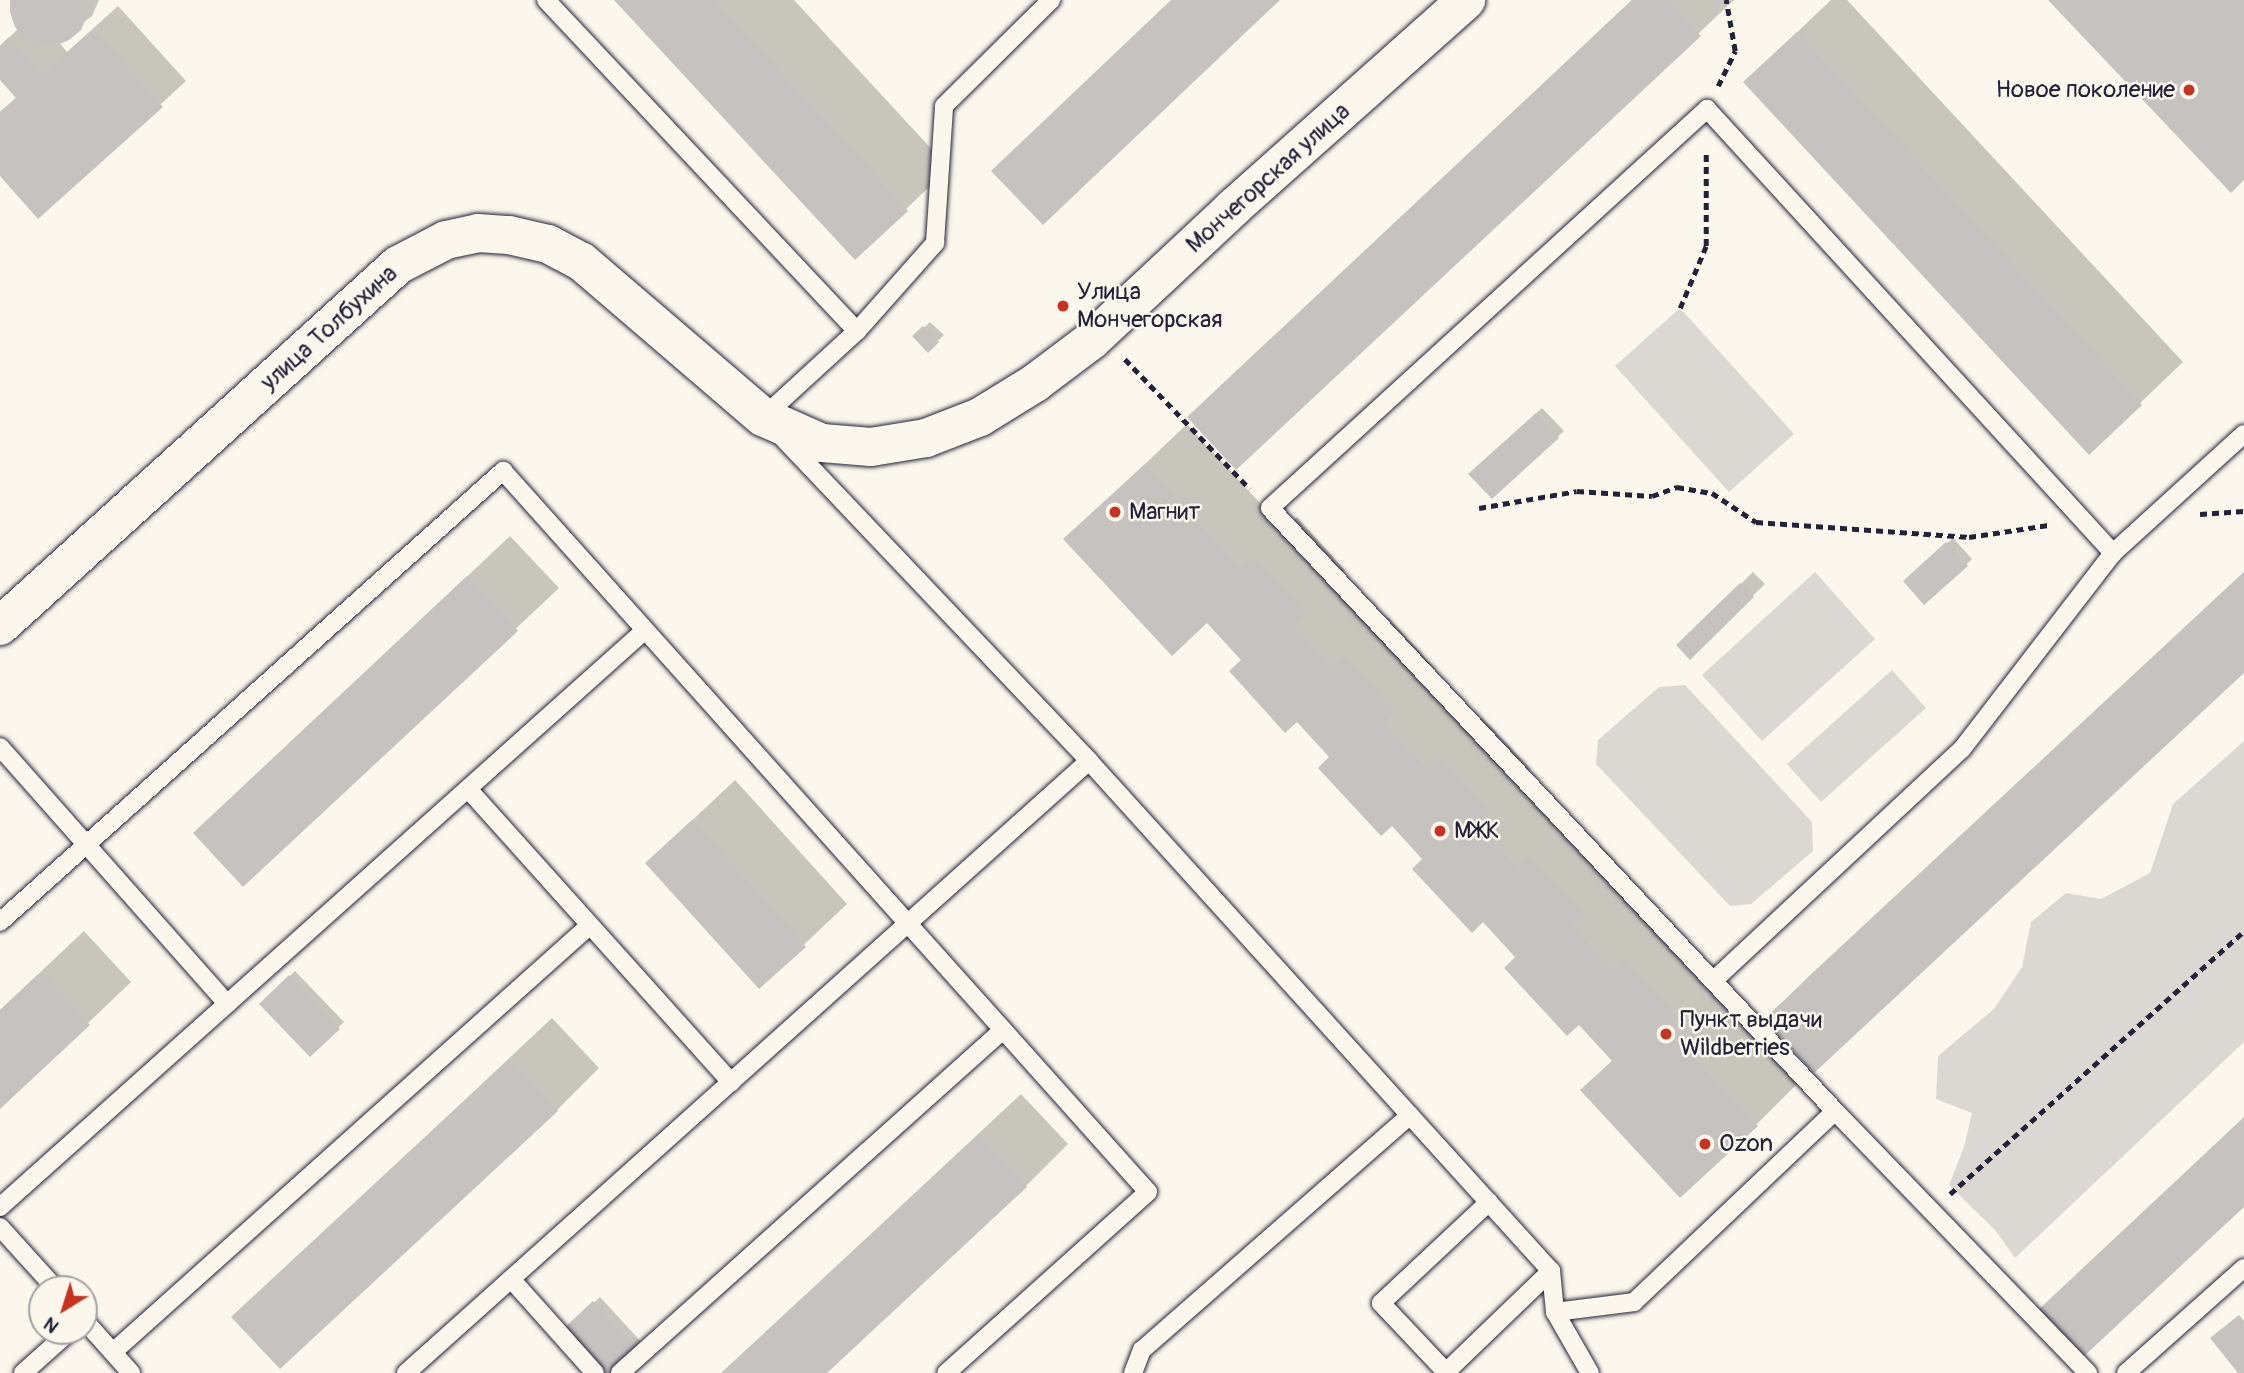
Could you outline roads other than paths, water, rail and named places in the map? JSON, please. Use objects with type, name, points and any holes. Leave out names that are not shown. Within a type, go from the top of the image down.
[{"type":"street","name":"Мончегорская улица","points":[[763,417],[822,443],[871,447],[926,438],[980,417],[1035,383],[1092,340],[1244,198],[1466,0]]},
{"type":"street","name":"улица Толбухина","points":[[0,626],[398,265],[446,240],[478,233],[509,235],[548,244],[582,262],[763,417]]},
{"type":"lane","points":[[546,0],[857,331]]},
{"type":"lane","points":[[1051,0],[944,106],[935,243],[857,331],[763,417],[1089,761],[1551,1271],[1555,1312],[1590,1373]]},
{"type":"lane","points":[[2088,1373],[1835,1111],[1270,508],[1707,109],[2113,553]]},
{"type":"lane","points":[[1713,981],[1962,749],[2113,553],[2244,434]]},
{"type":"lane","points":[[0,922],[503,471],[1148,1192],[946,1373]]},
{"type":"lane","points":[[0,1207],[645,630]]},
{"type":"lane","points":[[0,747],[227,1004]]},
{"type":"lane","points":[[406,1373],[1089,761]]},
{"type":"lane","points":[[468,789],[731,1082]]},
{"type":"lane","points":[[113,1352],[590,925]]},
{"type":"lane","points":[[620,1373],[1003,1030]]},
{"type":"lane","points":[[1555,1312],[1634,1302],[1835,1111]]},
{"type":"lane","points":[[1133,1373],[1142,1350],[1410,1115]]},
{"type":"lane","points":[[1489,1202],[1381,1303],[1446,1372],[1551,1271]]},
{"type":"lane","points":[[0,1227],[43,1275]]},
{"type":"lane","points":[[2126,1373],[2244,1268]]},
{"type":"lane","points":[[511,1279],[595,1373]]},
{"type":"lane","points":[[98,1335],[131,1373]]},
{"type":"lane","points":[[23,1373],[54,1345]]},
{"type":"place","name":"Новое поколение","points":[[2189,90]]},
{"type":"place","name":"Улица Мончегорская","points":[[1063,306]]},
{"type":"place","name":"Магнит","points":[[1115,512]]},
{"type":"place","name":"МЖК","points":[[1440,831]]},
{"type":"place","name":"Пункт выдачи Wildberries","points":[[1666,1034]]},
{"type":"place","name":"Ozon","points":[[1705,1144]]}]
